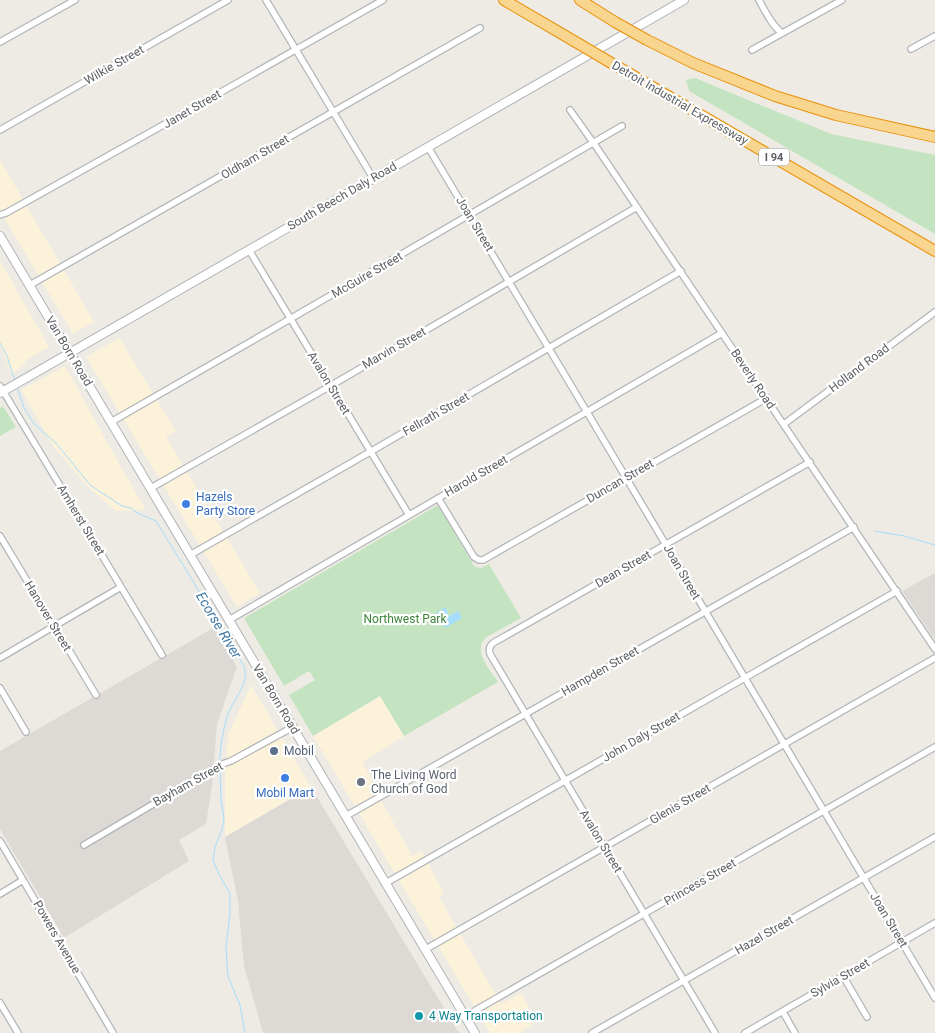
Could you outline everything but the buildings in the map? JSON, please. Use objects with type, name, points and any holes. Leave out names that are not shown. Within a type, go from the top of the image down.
[{"type":"highway","name":"Detroit Industrial Expressway","points":[[504,0],[935,251]]},
{"type":"highway","points":[[580,0],[647,40],[693,63],[775,96],[836,115],[935,137]]},
{"type":"main road","name":"South Beech Daly Road","points":[[1,390],[684,0]]},
{"type":"main road","name":"Van Born Road","points":[[0,236],[476,1033]]},
{"type":"street","points":[[0,42],[75,0]]},
{"type":"street","name":"Wilkie Street","points":[[0,130],[228,0]]},
{"type":"street","points":[[266,0],[373,178]]},
{"type":"street","name":"Janet Street","points":[[0,215],[157,129],[383,0]]},
{"type":"street","points":[[759,0],[775,26],[782,33]]},
{"type":"street","points":[[752,50],[842,0]]},
{"type":"street","name":"Oldham Street","points":[[30,285],[480,28]]},
{"type":"street","points":[[911,49],[935,36]]},
{"type":"street","name":"Beverly Road","points":[[570,110],[935,649]]},
{"type":"street","name":"McGuire Street","points":[[111,422],[622,126]]},
{"type":"street","name":"Joan Street","points":[[428,147],[935,998]]},
{"type":"street","name":"Marvin Street","points":[[151,488],[637,207]]},
{"type":"street","name":"Avalon Street","points":[[248,250],[409,515]]},
{"type":"street","name":"Fellrath Street","points":[[190,555],[681,272]]},
{"type":"street","name":"Holland Road","points":[[784,424],[935,312]]},
{"type":"street","name":"Harold Street","points":[[229,620],[722,333]]},
{"type":"street","name":"Amherst Street","points":[[1,390],[162,654]]},
{"type":"street","name":"Duncan Street","points":[[438,498],[474,557],[483,560],[766,398]]},
{"type":"street","name":"Dean Street","points":[[489,648],[502,638],[810,462]]},
{"type":"street","name":"Hampden Street","points":[[346,816],[854,527]]},
{"type":"street","name":"Hanover Street","points":[[0,536],[96,695]]},
{"type":"street","points":[[0,658],[121,587]]},
{"type":"street","name":"John Daly Street","points":[[386,883],[897,591]]},
{"type":"street","name":"Avalon Street","points":[[489,648],[490,654],[525,714],[715,1033]]},
{"type":"street","name":"Glenis Street","points":[[426,950],[935,658]]},
{"type":"street","points":[[0,688],[26,732]]},
{"type":"street","name":"Bayham Street","points":[[84,845],[194,780],[293,727]]},
{"type":"street","name":"Princess Street","points":[[466,1017],[935,748]]},
{"type":"street","name":"Hazel Street","points":[[592,1033],[935,837]]},
{"type":"street","name":"Powers Avenue","points":[[0,841],[113,1033]]},
{"type":"street","points":[[0,894],[23,880]]},
{"type":"street","name":"Sylvia Street","points":[[745,1033],[935,923]]},
{"type":"street","points":[[843,976],[867,1017]]},
{"type":"street","points":[[0,1004],[18,1033]]},
{"type":"street","points":[[782,1012],[795,1033]]},
{"type":"shaded area","points":[[0,160],[94,322],[73,334],[0,211]]},
{"type":"shaded area","points":[[0,261],[49,347],[26,360],[12,374],[0,346]]},
{"type":"shaded area","points":[[119,338],[176,431],[166,437],[260,593],[237,607],[86,357]]},
{"type":"shaded area","points":[[65,366],[145,508],[143,510],[116,511],[88,487],[53,446],[21,390]]},
{"type":"shaded area","points":[[935,573],[935,640],[902,591]]},
{"type":"shaded area","points":[[215,627],[237,667],[217,724],[212,786],[206,824],[179,840],[189,861],[64,938],[0,829],[0,751]]},
{"type":"shaded area","points":[[251,685],[311,787],[225,837],[225,772],[228,735]]},
{"type":"shaded area","points":[[381,696],[404,736],[363,762],[382,802],[412,856],[422,851],[444,894],[439,897],[501,1004],[521,993],[538,1021],[522,1031],[522,1033],[490,1033],[313,736]]},
{"type":"shaded area","points":[[311,787],[459,1033],[263,1033],[244,966],[238,901],[225,837]]},
{"type":"green space","points":[[695,78],[831,134],[935,155],[935,234],[689,91],[686,80]]},
{"type":"green space","points":[[3,406],[16,427],[0,436],[0,408]]},
{"type":"green space","name":"Northwest Park","points":[[438,505],[475,567],[481,568],[489,564],[521,618],[485,638],[482,644],[481,649],[484,661],[498,682],[404,736],[380,696],[313,736],[289,695],[315,680],[309,671],[284,686],[244,618]]},
{"type":"water","points":[[446,608],[449,616],[458,611],[462,618],[445,628],[436,613]]},
{"type":"waterway","name":"Ecorse River","points":[[0,343],[7,356],[15,381]]},
{"type":"waterway","name":"Ecorse River","points":[[17,387],[24,408],[34,424],[56,443],[90,485],[122,506],[131,508],[137,513],[156,521],[244,666],[245,679],[228,714],[221,744],[220,762]]},
{"type":"waterway","points":[[875,531],[904,536],[935,545]]},
{"type":"waterway","name":"Ecorse River","points":[[220,769],[221,801],[224,820],[215,847],[213,860],[230,894],[226,947],[228,976],[240,1005],[245,1033]]},
{"type":"place","name":"Hazels Party Store","points":[[186,504]]},
{"type":"place","name":"Mobil","points":[[274,751]]},
{"type":"place","name":"Mobil Mart","points":[[285,778]]},
{"type":"place","name":"The Living Word Church of God","points":[[361,782]]},
{"type":"place","name":"4 Way Transportation","points":[[419,1016]]}]
